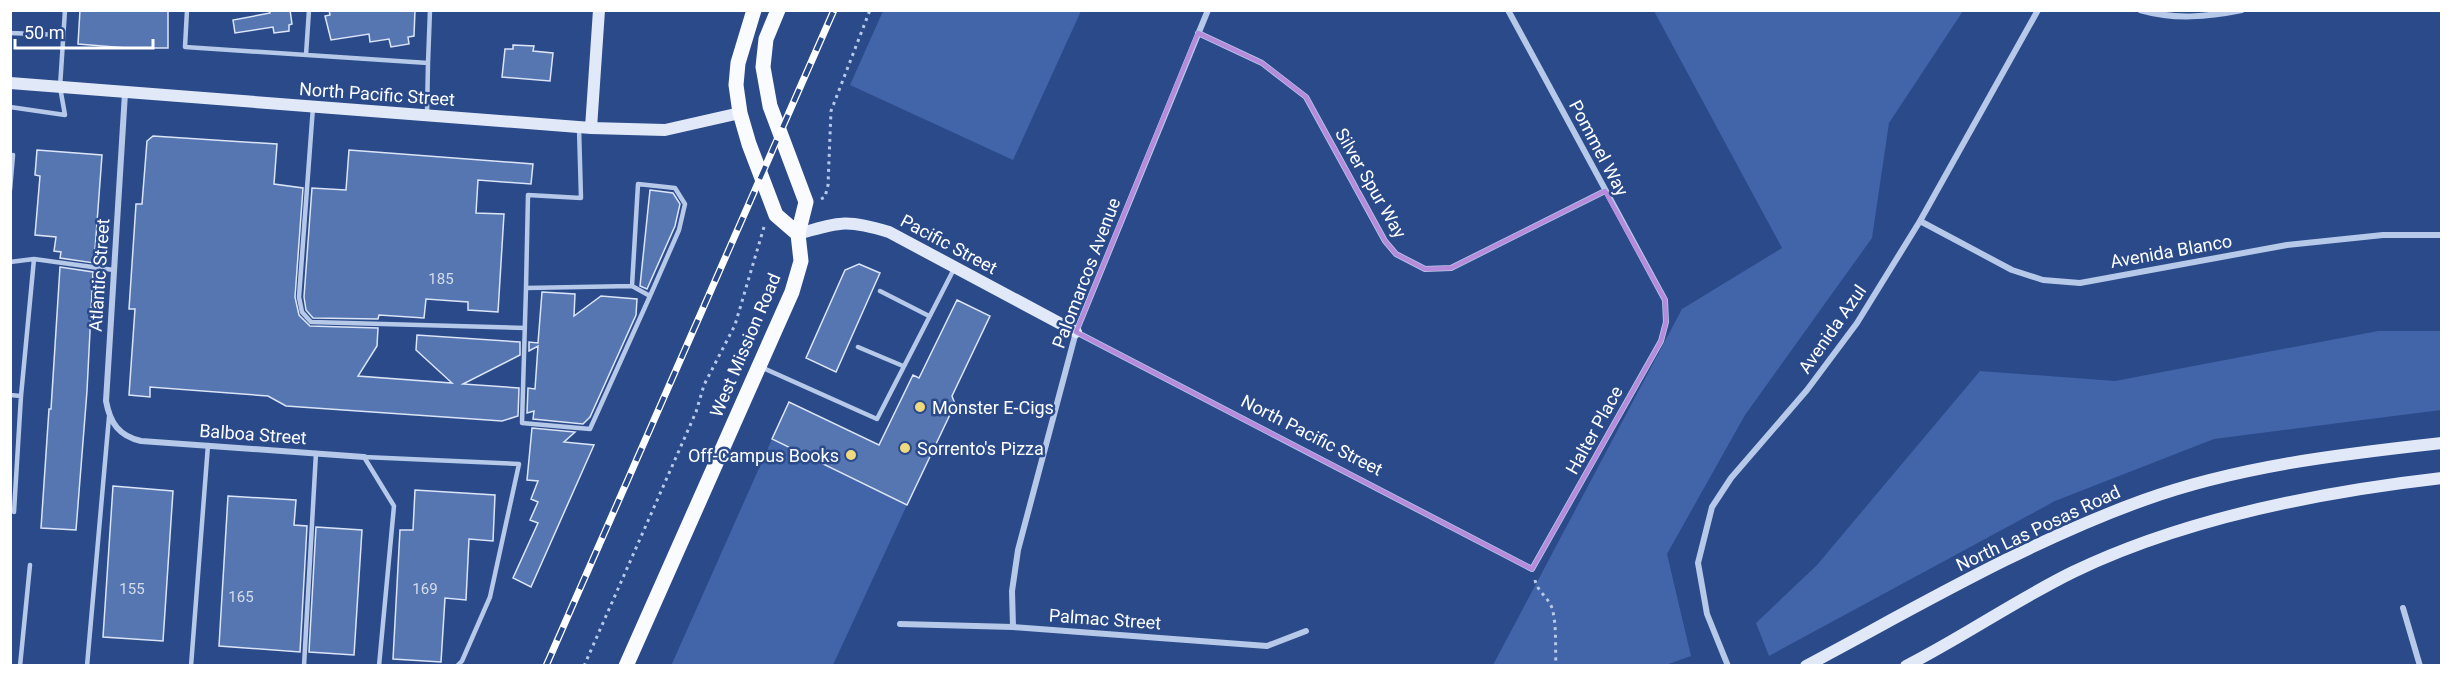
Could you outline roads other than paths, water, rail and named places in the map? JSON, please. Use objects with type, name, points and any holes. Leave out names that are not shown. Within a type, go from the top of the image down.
[{"type":"main road","points":[[585,128],[599,10]]},
{"type":"main road","points":[[754,10],[738,63],[736,84],[740,113],[748,144],[776,215],[798,234]]},
{"type":"main road","name":"West Mission Road","points":[[627,666],[792,292],[801,261],[798,234],[806,202],[770,106],[764,68],[766,39],[778,10]]},
{"type":"main road","name":"North Pacific Street","points":[[10,83],[585,128],[665,130],[740,113]]},
{"type":"main road","name":"Pacific Street","points":[[798,234],[836,223],[856,223],[889,232],[1076,332]]},
{"type":"main road","name":"North Las Posas Road","points":[[1806,666],[2001,561],[2146,500],[2239,473],[2351,454],[2442,442]]},
{"type":"main road","points":[[1906,666],[2073,572],[2174,533],[2311,496],[2442,478]]},
{"type":"street","name":"Palomarcos Avenue","points":[[1014,627],[1012,591],[1018,550],[1076,332],[1208,10]]},
{"type":"street","name":"Pommel Way","points":[[1508,10],[1665,300]]},
{"type":"street","name":"Avenida Azul","points":[[1728,666],[1707,614],[1698,563],[1712,507],[1731,478],[1807,390],[1857,323],[1920,221],[2038,10]]},
{"type":"street","points":[[2140,10],[2160,16],[2204,18],[2242,10]]},
{"type":"street","name":"Silver Spur Way","points":[[1198,33],[1262,63],[1306,97],[1385,242],[1396,254],[1425,269],[1451,268],[1605,191]]},
{"type":"street","name":"Atlantic Street","points":[[109,417],[106,401],[125,93]]},
{"type":"street","name":"Avenida Blanco","points":[[1920,221],[2012,270],[2043,280],[2080,283],[2287,245],[2383,235],[2442,235]]},
{"type":"street","name":"Halter Place","points":[[1532,569],[1661,341],[1666,322],[1665,300]]},
{"type":"street","name":"North Pacific Street","points":[[1076,332],[1532,569]]},
{"type":"street","name":"Balboa Street","points":[[109,417],[126,437],[141,441],[364,457]]},
{"type":"street","points":[[2403,608],[2420,666]]},
{"type":"street","name":"Palmac Street","points":[[900,624],[1014,627],[1267,646],[1306,631]]},
{"type":"lane","points":[[10,107],[65,115],[60,87],[64,10]]},
{"type":"lane","points":[[187,10],[185,47],[428,63]]},
{"type":"lane","points":[[306,55],[309,10]]},
{"type":"lane","points":[[427,116],[430,10]]},
{"type":"lane","points":[[10,33],[63,35]]},
{"type":"lane","points":[[313,107],[299,297],[302,312],[311,322],[525,328]]},
{"type":"lane","points":[[585,128],[581,198],[528,195],[522,423],[590,429],[679,230],[685,204],[675,188],[638,184],[632,286]]},
{"type":"lane","points":[[10,190],[13,155]]},
{"type":"lane","points":[[14,512],[21,396],[34,259]]},
{"type":"lane","points":[[10,262],[34,259],[114,270]]},
{"type":"lane","points":[[759,366],[876,419],[955,267]]},
{"type":"lane","points":[[526,288],[632,286],[650,296]]},
{"type":"lane","points":[[880,291],[929,316]]},
{"type":"lane","points":[[858,347],[903,366]]},
{"type":"lane","points":[[10,395],[21,396]]},
{"type":"lane","points":[[87,666],[109,417]]},
{"type":"lane","points":[[191,666],[208,446]]},
{"type":"lane","points":[[304,666],[316,453]]},
{"type":"lane","points":[[364,457],[394,506],[379,666]]},
{"type":"lane","points":[[364,457],[519,464],[490,597],[462,661],[457,666]]},
{"type":"lane","points":[[20,666],[30,565]]},
{"type":"railway","points":[[546,666],[834,10]]},
{"type":"place","name":"Monster E-Cigs","points":[[920,407]]},
{"type":"place","name":"Sorrento's Pizza","points":[[905,448]]},
{"type":"place","name":"Off-Campus Books","points":[[851,455]]}]
